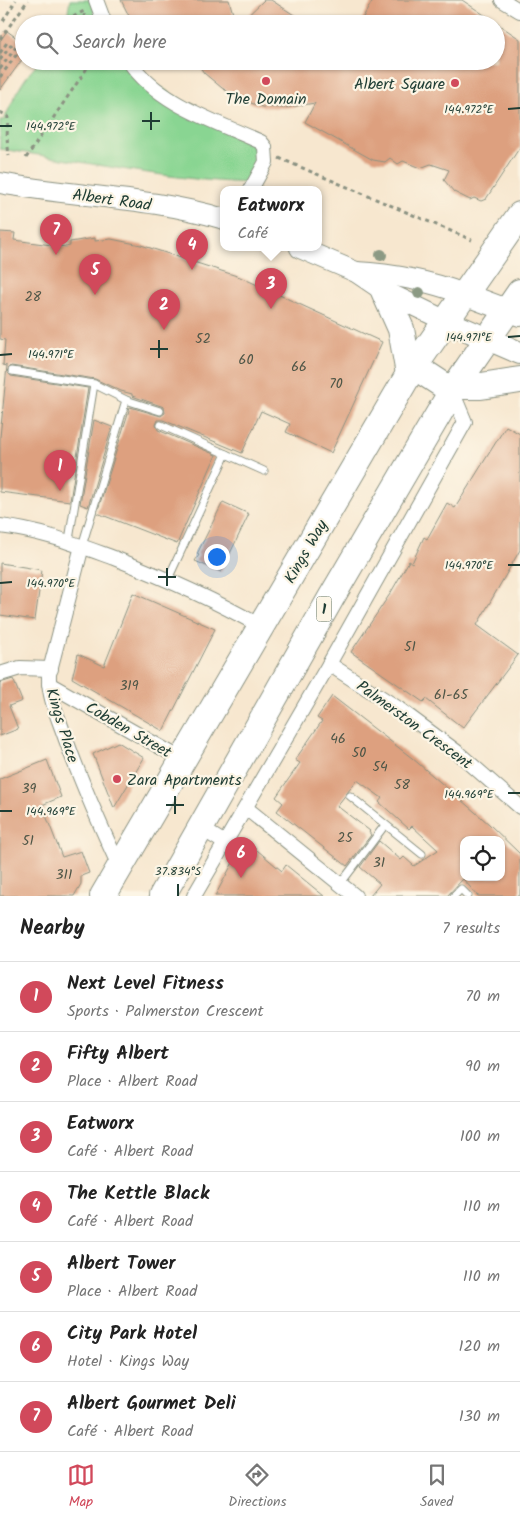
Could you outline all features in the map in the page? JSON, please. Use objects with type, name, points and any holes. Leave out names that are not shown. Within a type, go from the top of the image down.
[{"type":"highway","name":"Kings Way","points":[[103,896],[412,370],[520,214]]},
{"type":"highway","points":[[384,291],[401,329],[412,370],[454,389],[520,380]]},
{"type":"highway","name":"1","points":[[162,896],[199,827],[454,389],[488,339],[516,306]]},
{"type":"main road","points":[[464,294],[516,306]]},
{"type":"main road","points":[[446,321],[520,354]]},
{"type":"street","points":[[96,0],[102,15]]},
{"type":"street","points":[[502,0],[520,11]]},
{"type":"street","points":[[137,70],[151,85],[169,99],[261,142],[267,153],[263,170],[253,186]]},
{"type":"street","name":"Albert Road","points":[[0,184],[128,201],[202,213],[220,218]]},
{"type":"street","points":[[307,251],[356,272],[384,291],[446,321]]},
{"type":"street","points":[[356,272],[388,274],[425,281],[464,294]]},
{"type":"street","points":[[194,896],[330,664],[465,422],[454,389]]},
{"type":"street","points":[[0,526],[28,530],[75,543],[168,578],[260,626]]},
{"type":"street","name":"Kings Place","points":[[75,543],[49,684],[54,706],[80,779],[120,868]]},
{"type":"street","name":"Palmerston Crescent","points":[[330,664],[399,709],[457,752],[520,807]]},
{"type":"street","points":[[0,674],[20,668],[51,669]]},
{"type":"street","name":"Cobden Street","points":[[49,684],[183,760]]},
{"type":"street","points":[[246,808],[356,896]]},
{"type":"street","points":[[199,827],[225,843]]},
{"type":"lane","points":[[12,371],[94,384],[126,400],[160,411]]},
{"type":"lane","points":[[75,543],[94,384]]},
{"type":"lane","points":[[75,543],[126,400]]},
{"type":"lane","points":[[160,425],[264,471]]},
{"type":"lane","points":[[168,578],[226,454]]},
{"type":"lane","points":[[350,796],[422,854]]},
{"type":"lane","points":[[341,883],[386,824]]},
{"type":"lane","points":[[454,896],[460,889],[468,896]]},
{"type":"path","points":[[2,21],[16,0]]},
{"type":"path","points":[[17,15],[28,0]]},
{"type":"path","points":[[0,39],[15,18]]},
{"type":"path","points":[[0,53],[10,43],[0,60]]},
{"type":"path","points":[[0,69],[15,52]]},
{"type":"path","points":[[0,77],[15,53]]},
{"type":"path","points":[[26,158],[86,70]]},
{"type":"path","points":[[0,112],[8,116],[7,138],[9,156]]},
{"type":"path","points":[[267,153],[472,240]]},
{"type":"green space","points":[[70,0],[90,0],[96,15],[68,15]]},
{"type":"green space","points":[[32,70],[132,70],[258,146],[263,154],[250,183],[156,174],[0,149],[0,120],[4,120],[24,81]]},
{"type":"building","points":[[121,0],[229,0],[233,15],[128,15]]},
{"type":"building","points":[[264,0],[271,0],[294,15],[248,15]]},
{"type":"building","points":[[373,0],[462,0],[484,15],[364,15]]},
{"type":"building","points":[[505,29],[520,39],[520,147],[486,199],[481,201],[474,198],[470,200],[454,192],[444,180],[449,170],[431,164],[420,168],[403,161],[398,164],[390,158],[385,162],[373,160],[305,122],[315,103],[284,108],[262,107],[240,99],[222,88],[202,70],[505,70]]},
{"type":"building","points":[[7,31],[15,37],[15,69],[0,90],[0,41]]},
{"type":"building","points":[[0,232],[15,233],[14,240],[66,247],[70,246],[70,242],[95,238],[95,241],[111,239],[141,245],[240,277],[382,342],[331,453],[286,432],[290,424],[261,411],[242,453],[163,420],[158,420],[156,425],[158,430],[216,455],[177,544],[97,513],[130,407],[161,416],[165,413],[164,407],[132,396],[132,394],[95,379],[11,366],[7,371],[11,376],[88,388],[70,501],[0,492],[0,437],[7,366],[3,365],[5,340],[0,339]]},
{"type":"building","points":[[94,420],[112,427],[88,507],[80,504]]},
{"type":"building","points":[[506,426],[520,434],[520,550],[477,625],[518,655],[463,728],[426,699],[423,702],[351,652],[390,594],[409,561],[412,563],[424,537],[427,539],[447,503],[455,508]]},
{"type":"building","points":[[223,502],[249,514],[221,572],[195,561]]},
{"type":"building","points":[[0,563],[42,570],[35,620],[0,615]]},
{"type":"building","points":[[133,593],[215,629],[163,731],[72,678],[78,654],[104,666]]},
{"type":"building","points":[[13,679],[22,701],[9,706],[18,729],[0,736],[0,683]]},
{"type":"building","points":[[332,696],[412,758],[501,836],[460,836],[461,881],[447,896],[370,896],[380,884],[360,867],[379,841],[401,860],[404,857],[414,866],[438,850],[412,826],[409,829],[379,802],[382,798],[357,780],[337,806],[370,831],[371,835],[347,866],[277,811],[283,803],[276,797],[300,763],[295,760],[322,721],[317,718]]},
{"type":"building","name":"Zara Apartments","points":[[118,742],[144,758],[114,808],[93,754]]},
{"type":"building","points":[[47,760],[61,797],[42,805],[62,857],[81,851],[89,873],[81,876],[81,884],[74,896],[0,896],[0,779]]},
{"type":"building","points":[[505,839],[520,854],[520,896],[478,896],[465,881],[505,881]]},
{"type":"building","points":[[245,840],[282,871],[286,865],[324,896],[215,896]]},
{"type":"place","name":"The Domain","points":[[266,81]]},
{"type":"place","name":"Albert Square","points":[[455,83]]},
{"type":"place","name":"Albert Gourmet Deli","points":[[56,255]]},
{"type":"place","name":"The Kettle Black","points":[[192,270]]},
{"type":"place","name":"Albert Tower","points":[[95,295]]},
{"type":"place","name":"Eatworx","points":[[271,309]]},
{"type":"place","name":"Fifty Albert","points":[[164,330]]},
{"type":"place","name":"Next Level Fitness","points":[[60,491]]},
{"type":"place","name":"Zara Apartments","points":[[117,779]]},
{"type":"place","name":"City Park Hotel","points":[[241,878]]}]
